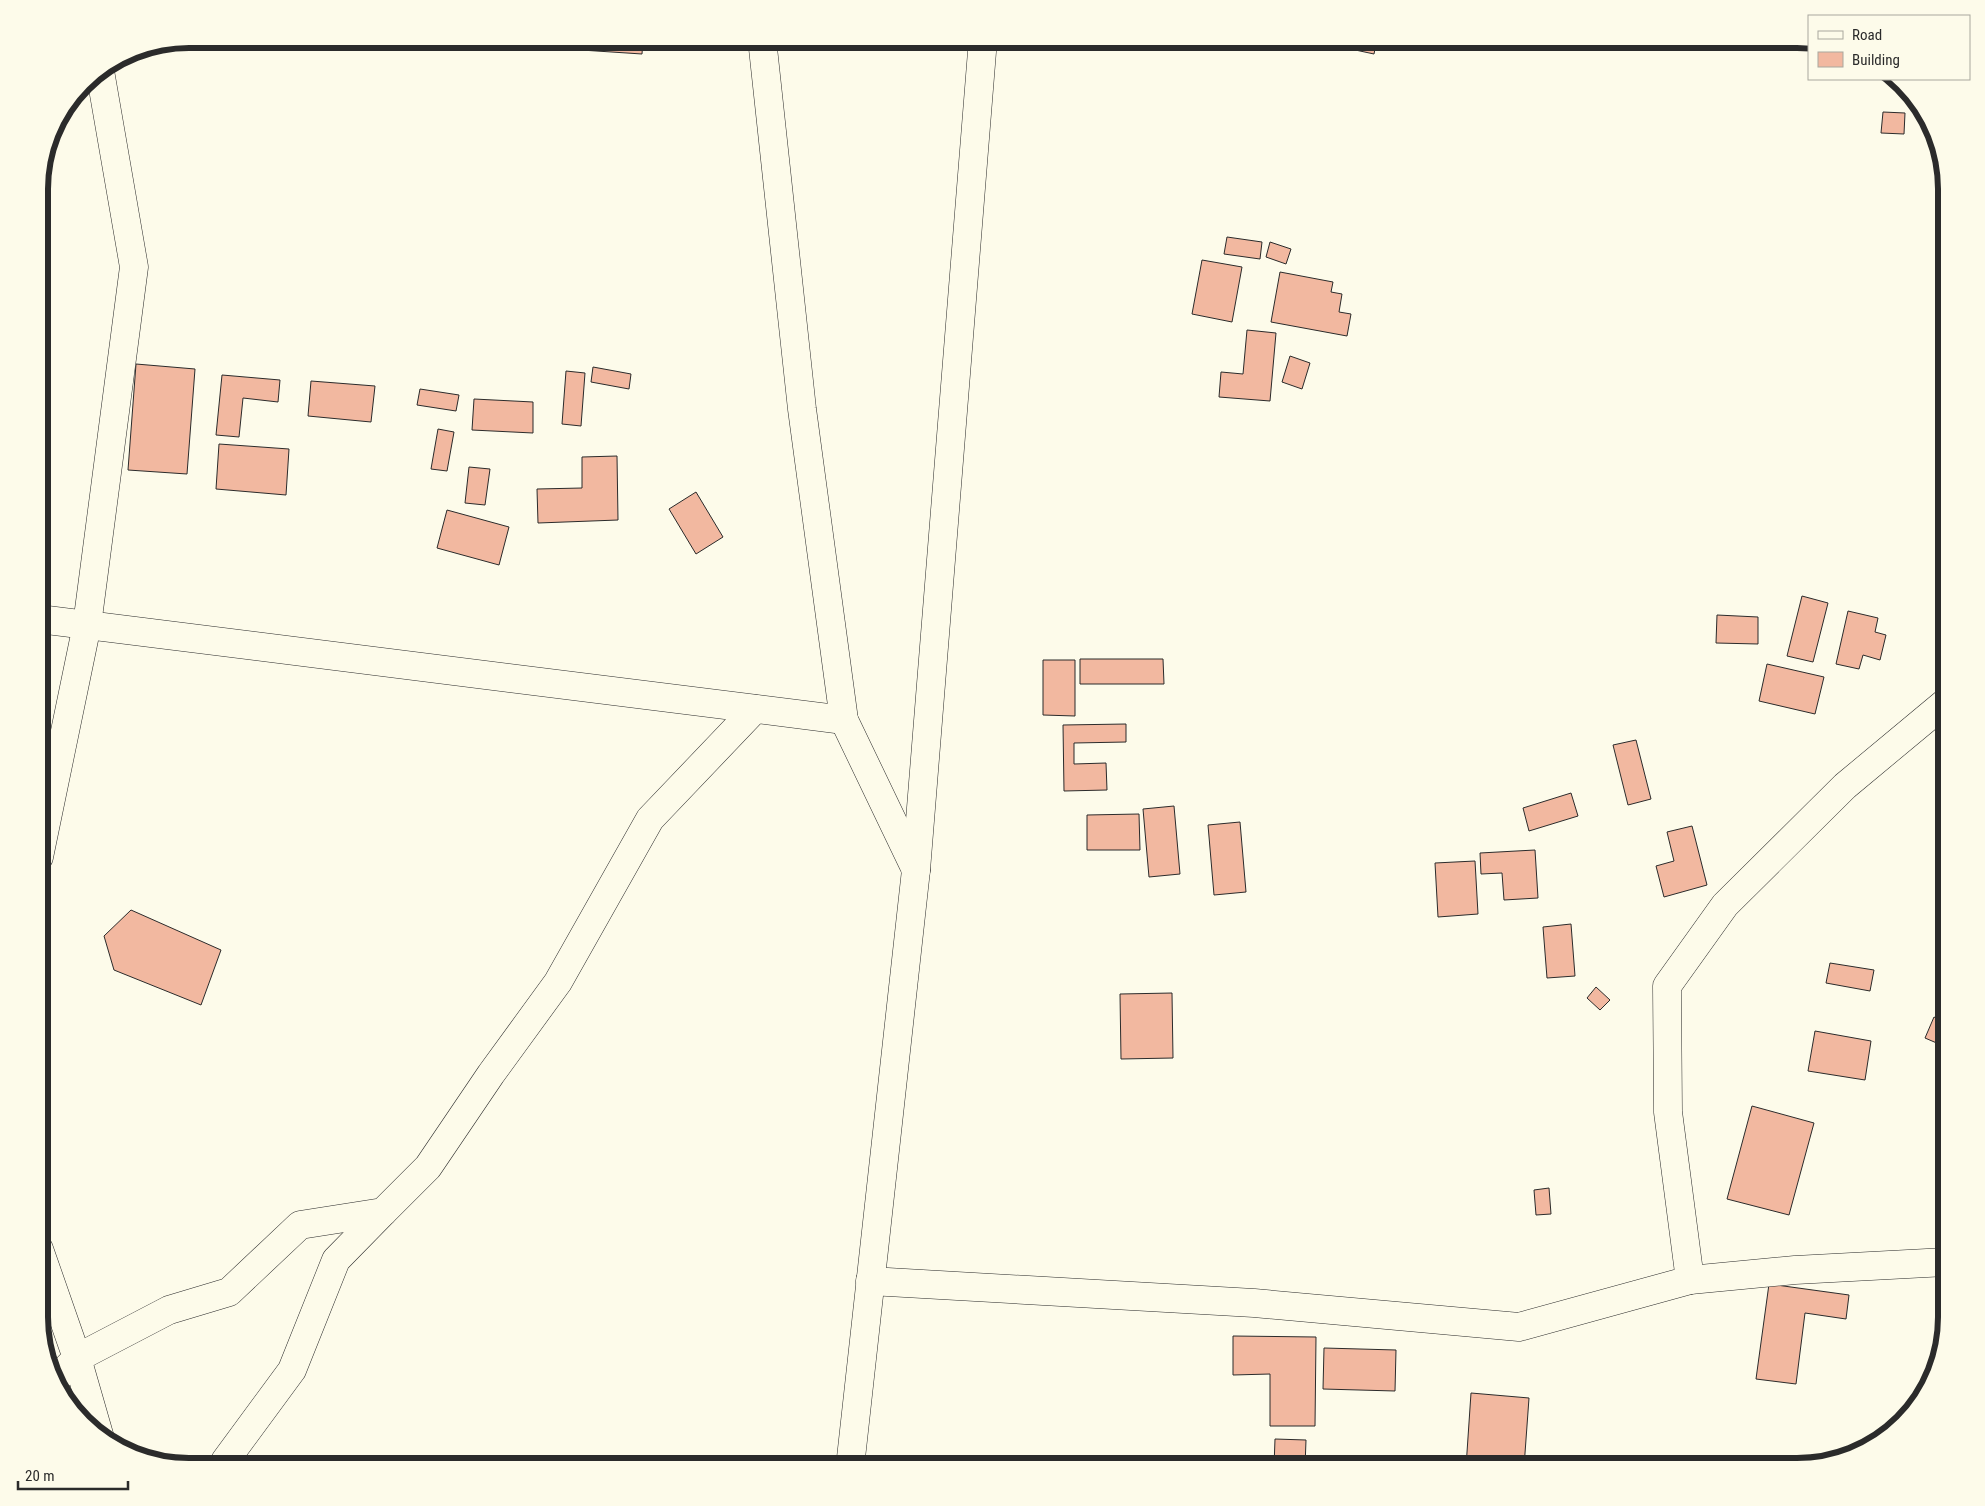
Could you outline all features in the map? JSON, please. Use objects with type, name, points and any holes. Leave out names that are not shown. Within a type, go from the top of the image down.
[{"type":"main road","points":[[763,48],[802,409],[844,720],[916,870]]},
{"type":"main road","points":[[851,1458],[916,870],[982,48]]},
{"type":"main road","points":[[48,814],[87,625],[134,267],[101,78]]},
{"type":"main road","points":[[48,620],[844,720]]},
{"type":"main road","points":[[227,1458],[292,1370],[336,1260],[428,1167],[491,1074],[558,982],[650,819],[755,709]]},
{"type":"main road","points":[[1690,1280],[1668,1112],[1668,986],[1725,905],[1844,786],[1938,709]]},
{"type":"main road","points":[[60,1375],[77,1358],[169,1310],[229,1292],[300,1225],[383,1212]]},
{"type":"main road","points":[[870,1281],[1254,1303],[1519,1327],[1690,1280],[1795,1270],[1938,1262]]},
{"type":"main road","points":[[48,1275],[77,1358],[96,1423]]},
{"type":"building","points":[[529,48],[550,48],[550,50]]},
{"type":"building","points":[[566,48],[642,48],[642,54]]},
{"type":"building","points":[[1346,48],[1375,48],[1374,54]]},
{"type":"building","points":[[1883,112],[1905,113],[1904,134],[1881,133]]},
{"type":"building","points":[[1227,237],[1262,242],[1260,259],[1224,254]]},
{"type":"building","points":[[1270,242],[1291,249],[1286,264],[1266,257]]},
{"type":"building","points":[[1202,260],[1242,267],[1232,322],[1192,314]]},
{"type":"building","points":[[1280,272],[1333,282],[1331,292],[1342,294],[1339,312],[1351,314],[1347,336],[1271,322]]},
{"type":"building","points":[[1247,330],[1276,333],[1270,401],[1219,397],[1221,372],[1243,374]]},
{"type":"building","points":[[1290,356],[1310,363],[1302,389],[1282,382]]},
{"type":"building","points":[[136,364],[195,369],[187,474],[128,470]]},
{"type":"building","points":[[593,367],[631,374],[629,389],[591,382]]},
{"type":"building","points":[[566,371],[585,373],[581,426],[562,424]]},
{"type":"building","points":[[222,375],[280,380],[278,402],[243,398],[239,437],[216,435]]},
{"type":"building","points":[[311,381],[375,386],[371,422],[308,416]]},
{"type":"building","points":[[420,389],[459,395],[456,411],[417,405]]},
{"type":"building","points":[[474,399],[533,402],[533,433],[472,430]]},
{"type":"building","points":[[438,429],[454,432],[447,471],[431,469]]},
{"type":"building","points":[[219,444],[289,449],[286,495],[216,489]]},
{"type":"building","points":[[617,456],[618,520],[538,523],[537,489],[582,488],[582,457]]},
{"type":"building","points":[[469,467],[490,469],[485,505],[465,503]]},
{"type":"building","points":[[696,492],[723,537],[696,554],[669,509]]},
{"type":"building","points":[[447,510],[509,527],[499,565],[437,548]]},
{"type":"building","points":[[1802,596],[1828,603],[1813,662],[1787,656]]},
{"type":"building","points":[[1848,611],[1878,618],[1875,632],[1886,635],[1880,660],[1863,655],[1859,669],[1836,664]]},
{"type":"building","points":[[1717,615],[1758,617],[1758,644],[1716,643]]},
{"type":"building","points":[[1080,659],[1163,659],[1164,684],[1080,684]]},
{"type":"building","points":[[1043,660],[1075,660],[1075,716],[1043,715]]},
{"type":"building","points":[[1767,664],[1824,677],[1815,714],[1759,701]]},
{"type":"building","points":[[1126,724],[1126,742],[1074,743],[1074,764],[1106,763],[1107,790],[1064,791],[1063,725]]},
{"type":"building","points":[[1636,740],[1651,799],[1628,805],[1613,745]]},
{"type":"building","points":[[1571,793],[1578,816],[1529,831],[1523,808]]},
{"type":"building","points":[[1174,806],[1180,874],[1149,877],[1143,809]]},
{"type":"building","points":[[1139,814],[1140,850],[1087,850],[1087,815]]},
{"type":"building","points":[[1240,822],[1246,892],[1214,895],[1208,825]]},
{"type":"building","points":[[1692,826],[1707,885],[1664,897],[1656,866],[1674,861],[1667,832]]},
{"type":"building","points":[[1535,850],[1538,898],[1504,900],[1502,873],[1481,874],[1480,853]]},
{"type":"building","points":[[1475,861],[1478,914],[1438,917],[1435,863]]},
{"type":"building","points":[[131,910],[221,950],[201,1005],[114,970],[104,936]]},
{"type":"building","points":[[1571,924],[1575,976],[1547,978],[1543,927]]},
{"type":"building","points":[[1830,963],[1874,970],[1870,991],[1826,983]]},
{"type":"building","points":[[1596,987],[1610,1000],[1600,1010],[1587,998]]},
{"type":"building","points":[[1172,993],[1173,1058],[1121,1059],[1120,994]]},
{"type":"building","points":[[1934,1017],[1938,1019],[1938,1044],[1925,1038]]},
{"type":"building","points":[[1815,1031],[1871,1041],[1865,1080],[1808,1071]]},
{"type":"building","points":[[1752,1106],[1814,1123],[1789,1215],[1727,1199]]},
{"type":"building","points":[[1549,1188],[1551,1214],[1536,1215],[1534,1190]]},
{"type":"building","points":[[1769,1284],[1849,1295],[1846,1319],[1805,1313],[1796,1384],[1756,1379]]},
{"type":"building","points":[[1233,1336],[1316,1337],[1315,1426],[1270,1426],[1270,1374],[1233,1375]]},
{"type":"building","points":[[1324,1348],[1396,1350],[1395,1391],[1323,1389]]},
{"type":"building","points":[[1471,1393],[1529,1398],[1525,1458],[1467,1458]]},
{"type":"building","points":[[1275,1439],[1306,1440],[1305,1458],[1274,1458]]}]
